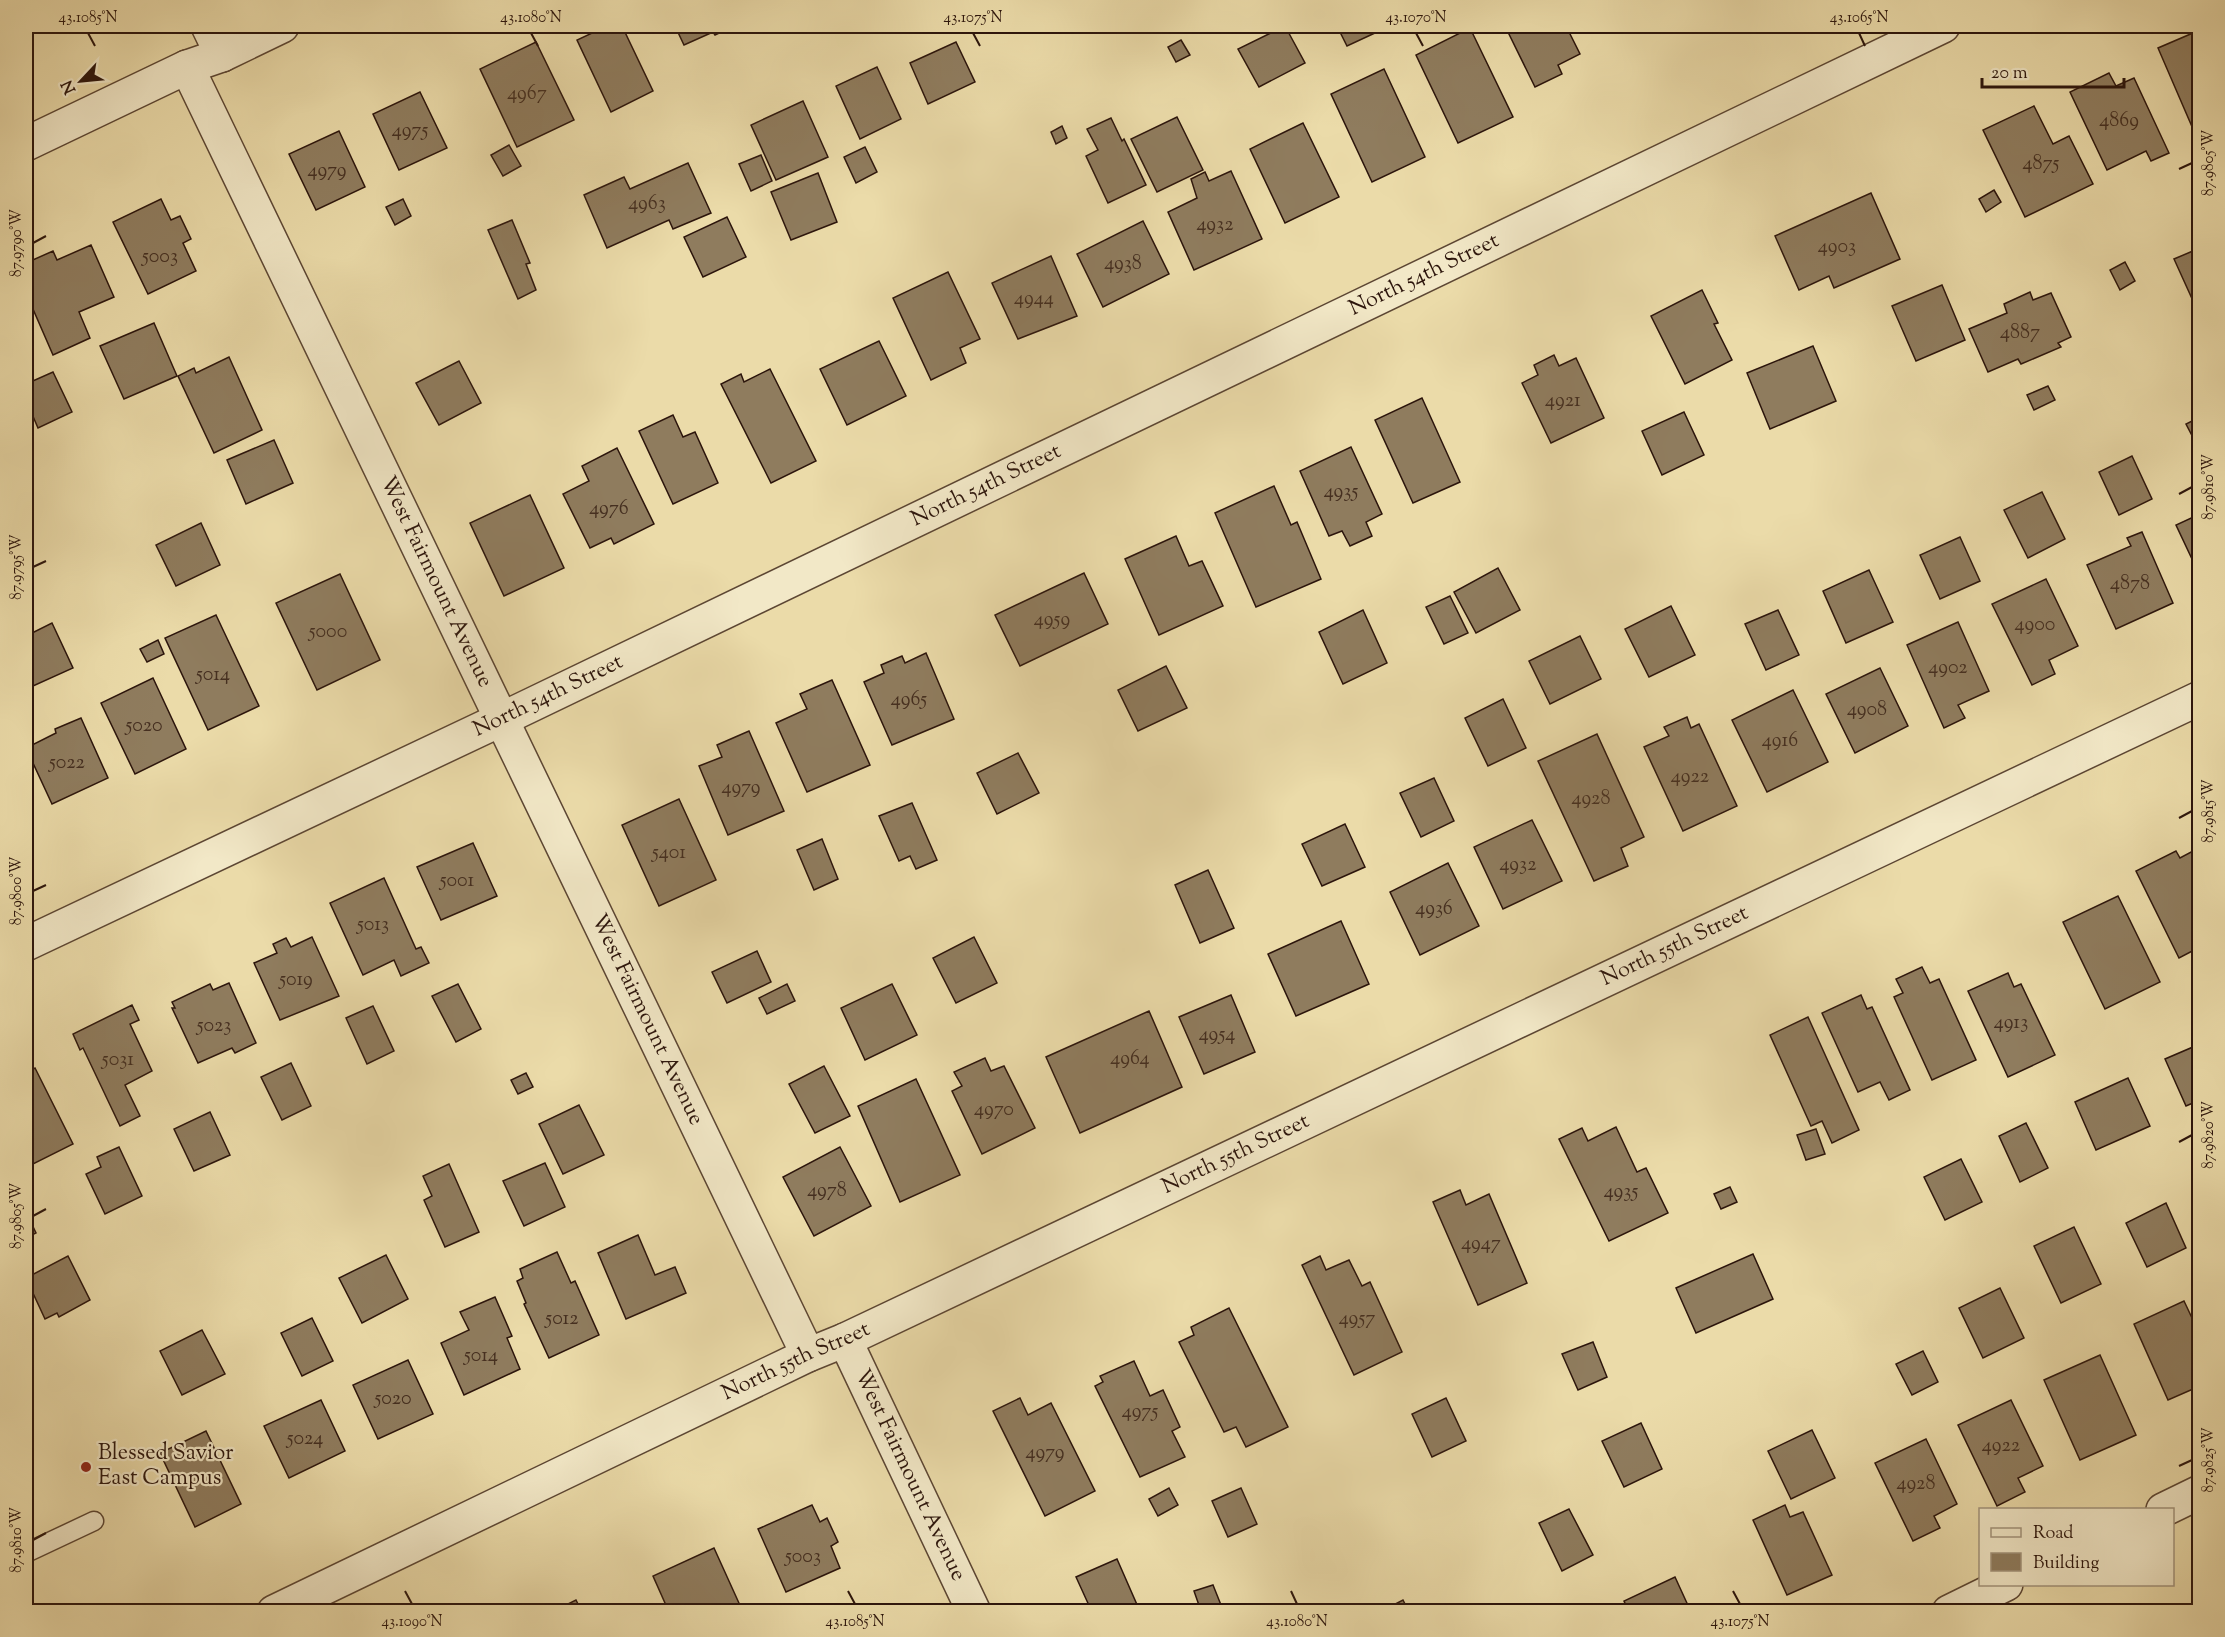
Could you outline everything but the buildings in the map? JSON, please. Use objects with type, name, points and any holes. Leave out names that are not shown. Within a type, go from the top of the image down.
[{"type":"street","points":[[208,26],[222,55]]},
{"type":"street","points":[[26,144],[282,26]]},
{"type":"street","name":"North 54th Street","points":[[26,944],[502,719],[1944,26]]},
{"type":"street","name":"West Fairmount Avenue","points":[[187,68],[808,1355]]},
{"type":"street","name":"North 55th Street","points":[[274,1611],[808,1355],[845,1340],[2199,698]]},
{"type":"street","name":"West Fairmount Avenue","points":[[845,1340],[974,1611]]},
{"type":"street","points":[[2165,1508],[2199,1492]]},
{"type":"street","points":[[1949,1611],[2002,1586]]},
{"type":"lane","points":[[26,1552],[93,1521]]},
{"type":"place","name":"Blessed Savior East Campus","points":[[86,1467]]}]
